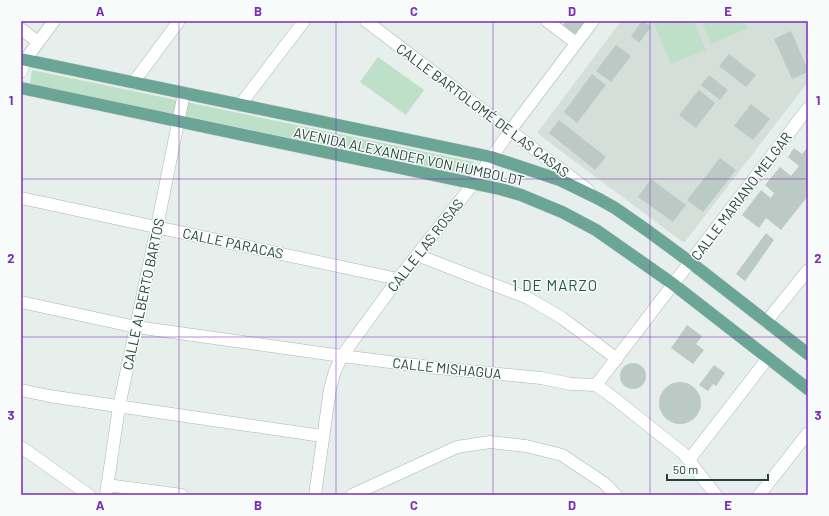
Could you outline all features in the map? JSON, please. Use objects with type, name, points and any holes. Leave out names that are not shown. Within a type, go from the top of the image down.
[{"type":"main road","name":"AVENIDA ALEXANDER VON HUMBOLDT","points":[[23,60],[491,157],[560,180],[599,199],[648,231],[808,354]]},
{"type":"main road","name":"AVENIDA ALEXANDER VON HUMBOLDT","points":[[21,88],[521,195],[579,220],[596,230],[673,284],[808,389]]},
{"type":"street","points":[[21,72],[23,60],[54,21]]},
{"type":"street","points":[[133,83],[179,21]]},
{"type":"street","points":[[240,105],[304,21]]},
{"type":"street","name":"CALLE BARTOLOMÉ DE LAS CASAS","points":[[366,21],[599,199]]},
{"type":"street","points":[[547,21],[576,43]]},
{"type":"street","name":"CALLE LAS ROSAS","points":[[315,495],[322,436],[330,389],[335,371],[342,356],[398,278],[473,184],[510,131],[593,21]]},
{"type":"street","points":[[21,29],[38,42]]},
{"type":"street","name":"CALLE ALBERTO BARTOS","points":[[106,490],[119,407],[184,93]]},
{"type":"street","name":"CALLE MARIANO MELGAR","points":[[596,385],[808,108]]},
{"type":"street","name":"CALLE PARACAS","points":[[21,198],[398,278]]},
{"type":"street","points":[[417,255],[528,298],[562,318],[617,358]]},
{"type":"street","points":[[766,322],[808,270]]},
{"type":"street","name":"CALLE MISHAGUA","points":[[21,302],[136,327],[342,356],[438,368],[541,378],[571,384],[596,385]]},
{"type":"street","points":[[690,460],[768,358]]},
{"type":"street","points":[[596,385],[683,453],[716,495]]},
{"type":"street","points":[[21,390],[119,407],[322,436]]},
{"type":"street","points":[[759,495],[808,433]]},
{"type":"street","points":[[352,495],[457,447],[490,442],[526,446],[562,455],[604,483],[616,495]]},
{"type":"street","points":[[21,446],[89,495]]},
{"type":"street","points":[[106,490],[182,495]]},
{"type":"shaded area","points":[[621,21],[808,21],[808,82],[684,243],[537,133]]},
{"type":"green space","points":[[653,21],[694,21],[706,50],[671,64]]},
{"type":"green space","points":[[701,21],[745,21],[748,28],[711,44]]},
{"type":"green space","points":[[378,57],[424,90],[406,115],[360,82]]},
{"type":"green space","points":[[32,70],[474,162],[469,175],[30,84]]},
{"type":"building","points":[[566,21],[590,21],[578,37],[563,25]]},
{"type":"building","points":[[642,21],[651,27],[639,43],[631,36]]},
{"type":"building","points":[[791,31],[808,70],[808,72],[792,79],[774,39]]},
{"type":"building","points":[[616,45],[631,56],[611,82],[596,71]]},
{"type":"building","points":[[729,54],[756,75],[746,87],[719,66]]},
{"type":"building","points":[[592,74],[606,85],[577,123],[564,112]]},
{"type":"building","points":[[709,75],[728,90],[720,100],[701,85]]},
{"type":"building","points":[[699,90],[715,103],[696,128],[679,115]]},
{"type":"building","points":[[751,104],[770,119],[753,140],[734,126]]},
{"type":"building","points":[[559,120],[606,157],[595,170],[549,133]]},
{"type":"building","points":[[808,147],[808,196],[781,230],[766,218],[759,228],[742,215],[761,190],[771,198],[774,193],[765,185],[780,167],[791,176],[799,166],[788,157],[794,148],[802,154]]},
{"type":"building","points":[[720,158],[736,170],[703,212],[687,200]]},
{"type":"building","points":[[651,179],[686,205],[673,222],[638,197]]},
{"type":"building","points":[[766,233],[774,240],[745,281],[736,274]]},
{"type":"building","points":[[687,325],[702,336],[696,344],[704,350],[693,364],[671,348]]},
{"type":"building","points":[[633,363],[642,367],[646,376],[642,385],[633,389],[624,385],[620,376],[624,367]]},
{"type":"building","points":[[714,365],[725,373],[716,386],[713,384],[708,391],[699,385]]},
{"type":"building","points":[[680,382],[695,388],[701,403],[695,418],[680,424],[665,418],[659,403],[665,388]]},
{"type":"district","name":"1 DE MARZO","points":[[555,285]]}]
